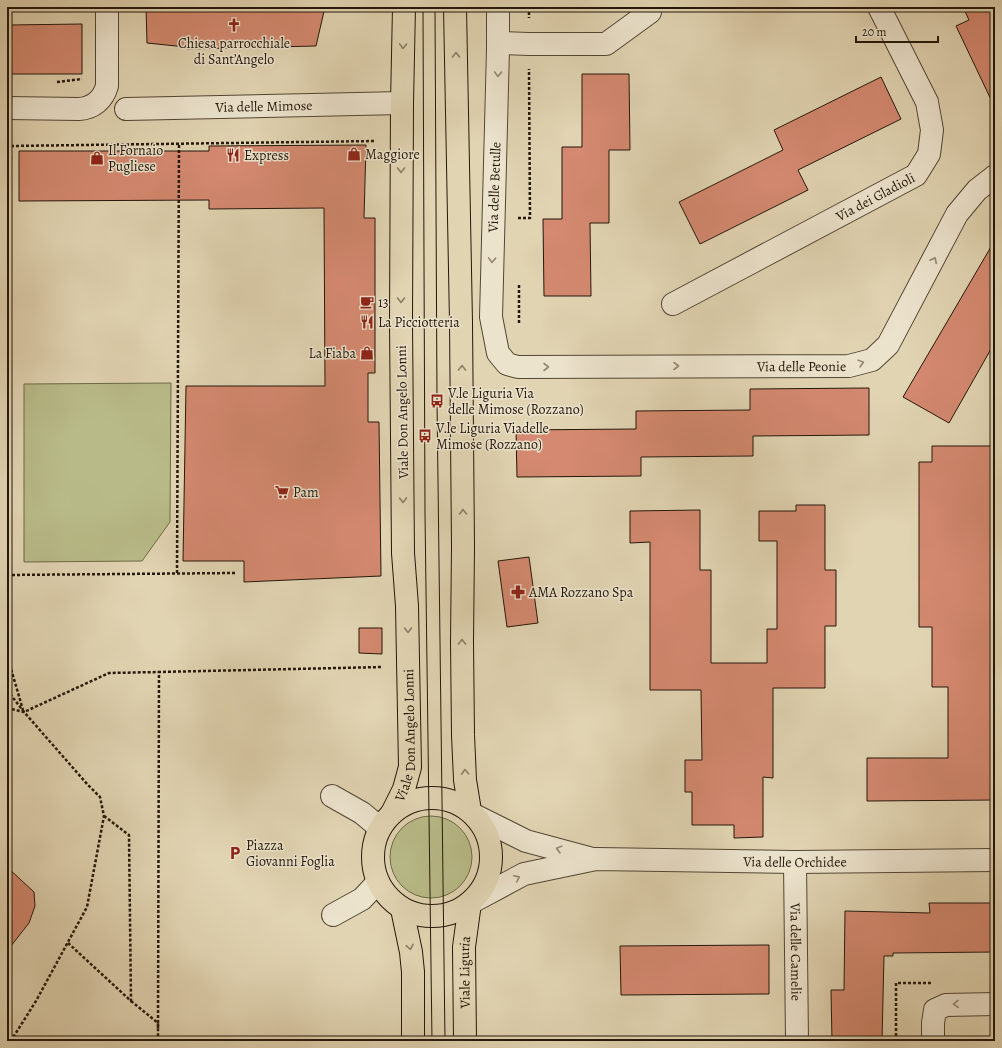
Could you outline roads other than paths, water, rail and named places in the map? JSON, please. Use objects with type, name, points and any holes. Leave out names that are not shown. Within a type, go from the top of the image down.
[{"type":"main road","name":"Viale Don Angelo Lonni","points":[[386,820],[404,789],[410,767],[407,606],[403,553],[401,323],[404,7]]},
{"type":"main road","points":[[455,7],[462,338],[463,735],[465,780],[473,813]]},
{"type":"main road","points":[[429,797],[450,800],[473,813],[487,832],[492,851],[490,871],[486,883],[470,903],[458,911],[438,917],[417,915],[402,909],[388,897],[378,882],[373,864],[374,845],[386,820],[407,803],[429,797]]},
{"type":"main road","name":"Viale Liguria","points":[[465,1041],[464,947],[470,903]]},
{"type":"main road","points":[[402,909],[411,952],[413,972],[413,1041]]},
{"type":"street","points":[[7,108],[86,109],[101,98],[105,92],[107,79],[107,7]]},
{"type":"street","name":"Via delle Betulle","points":[[498,7],[491,317],[498,353],[507,364]]},
{"type":"street","name":"Via dei Gladioli","points":[[673,304],[916,175],[929,154],[932,130],[927,102],[879,7]]},
{"type":"street","points":[[498,43],[606,44],[650,12]]},
{"type":"street","name":"Via delle Mimose","points":[[126,109],[402,103]]},
{"type":"street","name":"Via delle Peonie","points":[[507,364],[518,367],[849,366],[872,360],[888,346],[957,214],[977,190],[995,176]]},
{"type":"street","points":[[332,796],[362,813],[386,820]]},
{"type":"street","name":"Via delle Orchidee","points":[[473,813],[526,841],[596,859]]},
{"type":"street","name":"Via delle Orchidee","points":[[470,903],[524,874],[596,859],[795,862],[995,860]]},
{"type":"street","name":"Via delle Camelie","points":[[795,862],[797,1041]]},
{"type":"street","points":[[333,915],[362,898],[378,882]]},
{"type":"street","points":[[933,1041],[935,1010],[946,1005],[995,1004]]},
{"type":"tram line","points":[[423,7],[425,514],[432,1041]]},
{"type":"tram line","points":[[435,7],[437,401],[445,1041]]},
{"type":"place","name":"Chiesa parrocchiale di Sant’Angelo","points":[[234,25]]},
{"type":"place","name":"Maggiore","points":[[354,154]]},
{"type":"place","name":"Express","points":[[233,155]]},
{"type":"place","name":"Il Fornaio Pugliese","points":[[97,158]]},
{"type":"place","name":"13","points":[[367,302]]},
{"type":"place","name":"La Picciotteria","points":[[367,322]]},
{"type":"place","name":"La Fiaba","points":[[367,353]]},
{"type":"place","name":"V.le Liguria Via delle Mimose (Rozzano)","points":[[437,401]]},
{"type":"place","name":"V.le Liguria Viadelle Mimose (Rozzano)","points":[[425,436]]},
{"type":"place","name":"Pam","points":[[282,492]]},
{"type":"place","name":"AMA Rozzano Spa","points":[[518,592]]},
{"type":"place","name":"Piazza Giovanni Foglia","points":[[235,853]]}]
